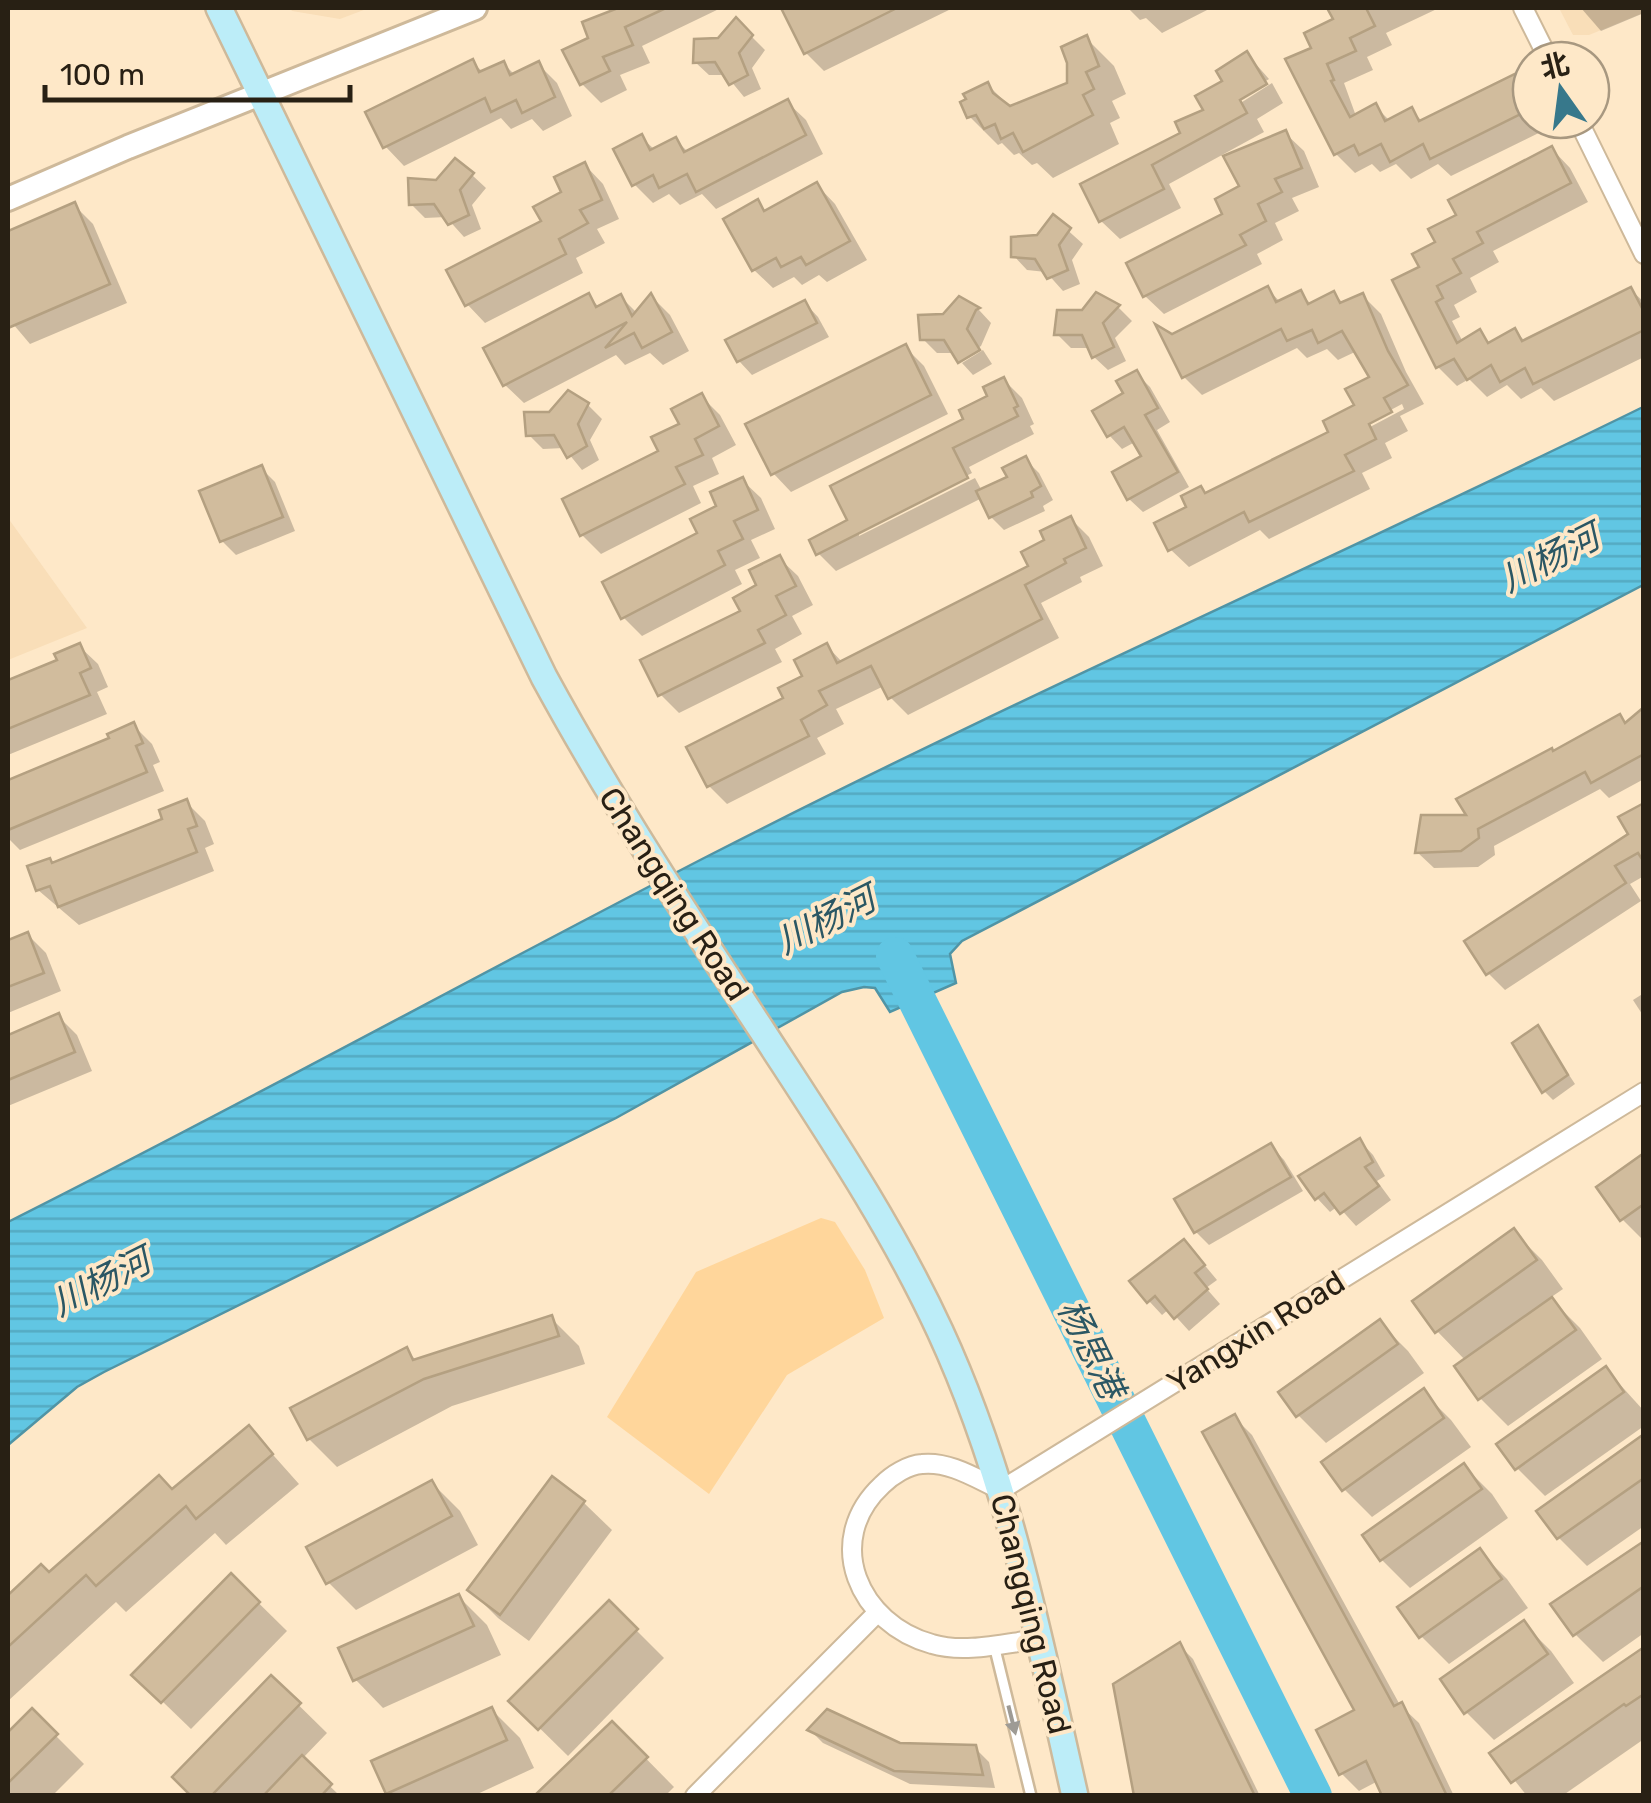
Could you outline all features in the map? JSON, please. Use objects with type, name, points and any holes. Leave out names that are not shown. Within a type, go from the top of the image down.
[{"type":"main road","name":"Changqing Road","points":[[219,8],[544,677],[646,853],[847,1160],[898,1247],[940,1331],[976,1416],[1001,1490],[1075,1796]]},
{"type":"street","points":[[8,199],[475,8]]},
{"type":"street","points":[[1523,8],[1539,40]]},
{"type":"street","points":[[1588,140],[1644,254]]},
{"type":"street","name":"Yangxin Road","points":[[1001,1490],[1644,1092]]},
{"type":"street","points":[[1001,1490],[950,1466],[920,1464],[892,1475],[871,1495],[857,1521],[852,1555],[860,1588],[876,1614],[907,1636],[937,1646],[1039,1638]]},
{"type":"street","points":[[696,1796],[876,1614]]},
{"type":"lane","points":[[994,1644],[1030,1796]]},
{"type":"shaded area","points":[[290,8],[369,8],[340,19]]},
{"type":"shaded area","points":[[1559,8],[1643,8],[1643,13],[1589,35],[1573,35]]},
{"type":"shaded area","points":[[8,518],[87,628],[8,660]]},
{"type":"shaded area","points":[[821,1218],[835,1222],[865,1270],[884,1318],[787,1375],[709,1494],[607,1417],[696,1272]]},
{"type":"water","name":"川杨河","points":[[1643,407],[1643,585],[962,941],[950,954],[956,983],[890,1012],[875,988],[842,992],[616,1118],[104,1372],[77,1387],[8,1445],[8,1222],[824,798]]},
{"type":"building","points":[[618,8],[666,8],[625,27],[633,45],[603,57],[610,71],[580,85],[562,50],[588,38],[582,22]]},
{"type":"building","points":[[781,8],[897,8],[804,54]]},
{"type":"building","points":[[1327,8],[1366,8],[1375,26],[1350,38],[1356,51],[1327,64],[1334,80],[1331,81],[1350,117],[1376,103],[1385,121],[1412,107],[1419,121],[1511,76],[1511,119],[1430,159],[1423,144],[1390,162],[1381,144],[1359,155],[1354,145],[1334,155],[1285,59],[1311,48],[1304,33],[1333,19]]},
{"type":"building","points":[[736,17],[753,35],[739,53],[748,75],[729,85],[715,62],[693,63],[694,39],[718,38]]},
{"type":"building","points":[[1087,35],[1099,66],[1086,72],[1094,89],[1083,95],[1093,115],[1023,152],[1013,133],[1001,139],[995,124],[984,129],[976,115],[967,118],[960,102],[966,99],[963,94],[988,82],[993,93],[1010,106],[1067,83],[1067,63],[1061,47]]},
{"type":"building","points":[[1247,51],[1267,84],[1240,100],[1247,113],[1152,165],[1164,189],[1099,222],[1080,184],[1180,133],[1175,122],[1203,110],[1195,96],[1222,81],[1216,71]]},
{"type":"building","points":[[473,59],[479,72],[504,61],[510,75],[539,61],[555,97],[522,113],[516,100],[491,112],[485,98],[383,148],[365,112]]},
{"type":"building","points":[[788,99],[806,135],[696,192],[687,174],[659,188],[653,175],[632,186],[613,149],[642,134],[650,150],[676,137],[684,152]]},
{"type":"building","points":[[1286,130],[1302,168],[1275,179],[1282,192],[1258,204],[1266,221],[1240,235],[1246,245],[1143,297],[1126,263],[1222,214],[1215,199],[1239,186],[1223,156]]},
{"type":"building","points":[[1552,146],[1571,183],[1477,232],[1483,243],[1453,259],[1461,273],[1437,286],[1443,298],[1436,302],[1457,343],[1480,329],[1488,343],[1515,328],[1522,341],[1631,287],[1644,312],[1644,330],[1533,384],[1525,368],[1500,382],[1491,365],[1467,380],[1454,359],[1436,368],[1392,280],[1419,267],[1412,254],[1435,242],[1428,229],[1456,215],[1448,200]]},
{"type":"building","points":[[455,158],[474,173],[460,190],[469,215],[448,225],[434,204],[409,205],[408,178],[436,180]]},
{"type":"building","points":[[585,162],[602,200],[580,210],[588,223],[559,239],[566,254],[465,306],[446,270],[541,221],[533,207],[561,192],[554,177]]},
{"type":"building","points":[[817,182],[850,241],[806,265],[801,257],[781,267],[776,258],[752,271],[723,219],[758,199],[764,211]]},
{"type":"building","points":[[75,202],[110,284],[8,328],[8,231]]},
{"type":"building","points":[[1053,214],[1071,228],[1059,245],[1068,270],[1047,279],[1035,259],[1011,257],[1011,237],[1037,235]]},
{"type":"building","points":[[1268,286],[1276,302],[1301,290],[1308,304],[1334,291],[1340,303],[1363,293],[1388,351],[1408,385],[1384,398],[1392,412],[1369,424],[1376,439],[1345,455],[1354,471],[1249,522],[1244,512],[1168,551],[1154,523],[1186,507],[1181,496],[1201,486],[1205,493],[1328,432],[1323,421],[1354,405],[1345,389],[1369,377],[1342,331],[1318,343],[1312,330],[1287,341],[1281,329],[1182,378],[1155,324],[1172,334]]},
{"type":"building","points":[[1096,292],[1120,305],[1103,323],[1114,347],[1092,358],[1082,335],[1054,335],[1057,310],[1082,310]]},
{"type":"building","points":[[589,293],[596,307],[621,294],[632,316],[651,293],[672,332],[642,348],[634,333],[605,348],[627,322],[503,386],[483,348]]},
{"type":"building","points":[[959,296],[980,308],[967,329],[980,350],[958,363],[944,340],[920,340],[918,315],[943,314]]},
{"type":"building","points":[[805,300],[817,323],[737,362],[725,340]]},
{"type":"building","points":[[906,344],[931,395],[771,475],[745,424]]},
{"type":"building","points":[[1137,370],[1158,408],[1145,415],[1178,472],[1127,500],[1112,472],[1141,456],[1124,427],[1107,437],[1092,411],[1123,393],[1116,381]]},
{"type":"building","points":[[1004,377],[1018,406],[1014,408],[1018,416],[953,448],[968,478],[816,555],[809,540],[847,520],[830,486],[963,419],[959,410],[987,396],[983,387]]},
{"type":"building","points":[[568,390],[589,403],[578,424],[587,446],[567,458],[554,435],[526,436],[524,412],[549,412]]},
{"type":"building","points":[[702,393],[719,426],[695,439],[703,455],[676,467],[685,484],[580,536],[562,499],[658,451],[651,437],[679,424],[671,409]]},
{"type":"building","points":[[1026,456],[1041,486],[1031,492],[1033,497],[989,518],[976,491],[1007,477],[1002,468]]},
{"type":"building","points":[[262,465],[283,517],[220,542],[199,491]]},
{"type":"building","points":[[743,477],[758,510],[734,521],[743,539],[718,551],[725,565],[621,619],[602,582],[697,533],[690,519],[716,506],[710,492]]},
{"type":"building","points":[[1071,516],[1086,548],[1025,585],[1042,619],[888,699],[871,666],[819,691],[827,705],[801,720],[809,736],[707,787],[686,747],[783,698],[778,688],[802,676],[794,660],[827,643],[837,663],[1028,566],[1021,552],[1044,540],[1040,531]]},
{"type":"building","points":[[780,555],[796,586],[776,596],[786,615],[758,630],[765,643],[658,696],[640,660],[740,611],[733,598],[756,585],[749,570]]},
{"type":"building","points":[[80,643],[91,668],[80,673],[90,695],[8,729],[8,680],[57,660],[54,654]]},
{"type":"building","points":[[1644,707],[1644,754],[1591,783],[1585,772],[1478,829],[1479,838],[1461,851],[1415,853],[1421,815],[1466,815],[1456,799],[1620,714],[1625,723]]},
{"type":"building","points":[[134,722],[143,743],[136,746],[147,772],[8,830],[8,780],[109,738],[107,734]]},
{"type":"building","points":[[187,799],[197,826],[188,829],[197,852],[58,907],[50,886],[36,891],[27,866],[50,858],[52,863],[162,819],[159,810]]},
{"type":"building","points":[[1644,803],[1644,862],[1638,853],[1615,866],[1626,883],[1486,975],[1464,941],[1628,834],[1618,817]]},
{"type":"building","points":[[28,932],[44,973],[8,987],[8,940]]},
{"type":"building","points":[[59,1013],[75,1052],[8,1080],[8,1035]]},
{"type":"building","points":[[1538,1025],[1568,1075],[1542,1093],[1512,1043]]},
{"type":"building","points":[[1360,1138],[1373,1162],[1365,1167],[1379,1186],[1340,1214],[1324,1193],[1315,1200],[1298,1176]]},
{"type":"building","points":[[1271,1143],[1291,1177],[1194,1233],[1174,1199]]},
{"type":"building","points":[[1644,1153],[1644,1204],[1620,1221],[1596,1187]]},
{"type":"building","points":[[1514,1228],[1537,1260],[1435,1333],[1412,1301]]},
{"type":"building","points":[[1184,1239],[1205,1265],[1195,1273],[1208,1289],[1174,1319],[1155,1296],[1147,1303],[1129,1281]]},
{"type":"building","points":[[1552,1297],[1576,1330],[1478,1400],[1454,1366]]},
{"type":"building","points":[[552,1315],[559,1336],[424,1379],[307,1440],[290,1408],[407,1347],[413,1360]]},
{"type":"building","points":[[1380,1319],[1398,1344],[1296,1417],[1278,1392]]},
{"type":"building","points":[[1606,1366],[1624,1392],[1515,1470],[1496,1444]]},
{"type":"building","points":[[1424,1388],[1444,1418],[1342,1491],[1321,1462]]},
{"type":"building","points":[[1235,1414],[1394,1706],[1402,1702],[1447,1796],[1382,1796],[1366,1761],[1339,1775],[1316,1730],[1354,1710],[1202,1432]]},
{"type":"building","points":[[249,1425],[273,1454],[196,1519],[186,1506],[96,1586],[86,1575],[8,1647],[8,1595],[41,1564],[49,1572],[159,1475],[172,1489]]},
{"type":"building","points":[[1644,1434],[1644,1478],[1557,1539],[1536,1511]]},
{"type":"building","points":[[1464,1463],[1482,1489],[1380,1561],[1362,1535]]},
{"type":"building","points":[[552,1476],[585,1501],[500,1615],[467,1590]]},
{"type":"building","points":[[432,1480],[452,1516],[326,1584],[306,1547]]},
{"type":"building","points":[[1644,1541],[1644,1586],[1573,1636],[1550,1604]]},
{"type":"building","points":[[1480,1548],[1502,1579],[1419,1638],[1397,1607]]},
{"type":"building","points":[[231,1573],[260,1602],[161,1703],[131,1675]]},
{"type":"building","points":[[459,1594],[474,1626],[353,1681],[338,1648]]},
{"type":"building","points":[[609,1600],[638,1629],[538,1730],[508,1701]]},
{"type":"building","points":[[1524,1620],[1548,1654],[1464,1714],[1440,1679]]},
{"type":"building","points":[[1180,1642],[1255,1796],[1134,1796],[1113,1684]]},
{"type":"building","points":[[1644,1647],[1644,1694],[1511,1783],[1489,1753]]},
{"type":"building","points":[[271,1675],[301,1703],[211,1796],[191,1796],[172,1777]]},
{"type":"building","points":[[492,1707],[507,1740],[386,1794],[371,1761]]},
{"type":"building","points":[[32,1708],[58,1734],[8,1783],[8,1732]]},
{"type":"building","points":[[827,1709],[900,1743],[976,1745],[983,1775],[894,1771],[807,1730]]},
{"type":"building","points":[[612,1721],[648,1757],[608,1796],[534,1796]]},
{"type":"building","points":[[302,1755],[332,1784],[321,1796],[263,1796]]},
{"type":"waterway","name":"杨思港","points":[[895,956],[1313,1796]]}]
